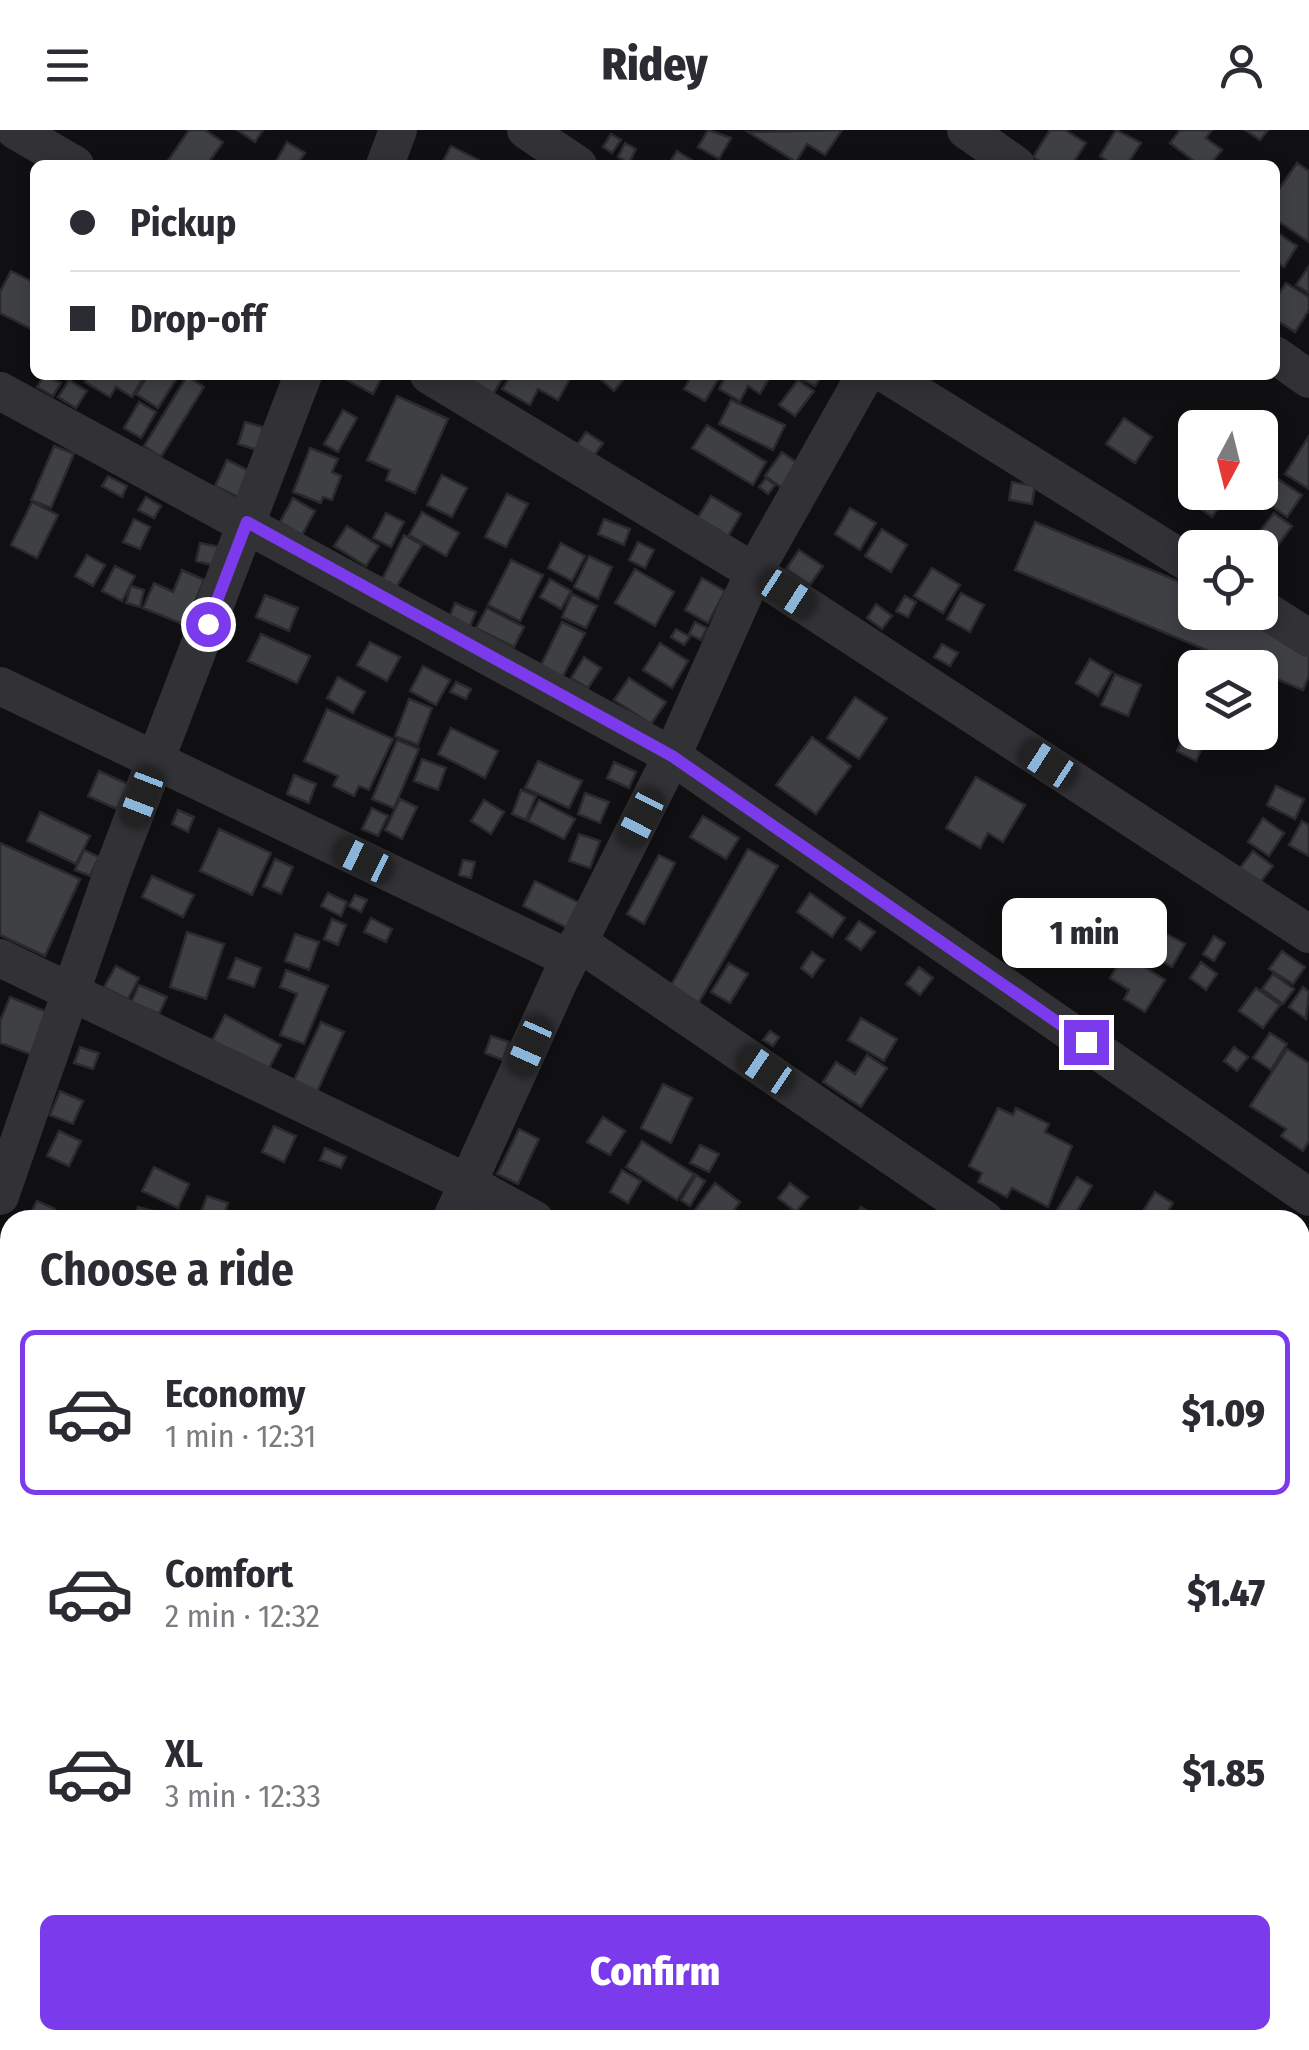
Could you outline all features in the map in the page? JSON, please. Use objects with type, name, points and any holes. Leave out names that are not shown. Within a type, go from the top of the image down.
[{"type":"street","points":[[15,130],[66,160]]},
{"type":"street","points":[[387,160],[398,130]]},
{"type":"street","points":[[526,130],[571,160]]},
{"type":"street","points":[[1280,358],[1309,380]]},
{"type":"street","points":[[0,1196],[156,760],[302,380]]},
{"type":"street","points":[[436,380],[754,572],[1309,934]]},
{"type":"street","points":[[455,1210],[574,951],[672,756],[754,572],[863,380]]},
{"type":"street","points":[[895,380],[1178,556]]},
{"type":"street","points":[[0,392],[247,522],[672,756],[1309,1197]]},
{"type":"street","points":[[1278,618],[1309,638]]},
{"type":"street","points":[[0,686],[574,951],[970,1210]]},
{"type":"street","points":[[0,958],[468,1182],[517,1210]]},
{"type":"building","points":[[189,130],[205,130],[223,142],[210,160],[168,160]]},
{"type":"building","points":[[237,130],[263,130],[255,142]]},
{"type":"building","points":[[708,130],[731,138],[719,159],[698,147]]},
{"type":"building","points":[[842,130],[825,155],[807,144],[797,160],[748,132]]},
{"type":"building","points":[[1050,130],[1065,130],[1086,143],[1075,160],[1033,157]]},
{"type":"building","points":[[1116,130],[1141,143],[1130,160],[1106,160],[1100,156]]},
{"type":"building","points":[[1180,130],[1212,130],[1206,138],[1222,150],[1214,160],[1192,160],[1170,143]]},
{"type":"building","points":[[1245,130],[1268,130],[1260,140]]},
{"type":"building","points":[[611,134],[621,140],[612,153],[603,147]]},
{"type":"building","points":[[287,142],[305,153],[300,160],[277,160]]},
{"type":"building","points":[[625,143],[636,149],[630,160],[618,157]]},
{"type":"building","points":[[451,146],[479,160],[444,160]]},
{"type":"building","points":[[677,151],[692,160],[671,160]]},
{"type":"building","points":[[1297,163],[1309,171],[1309,242],[1280,222],[1280,188]]},
{"type":"building","points":[[1280,234],[1297,246],[1284,267],[1280,264]]},
{"type":"building","points":[[1309,266],[1309,293],[1296,285]]},
{"type":"building","points":[[11,271],[30,280],[30,328],[0,313],[0,292]]},
{"type":"building","points":[[1286,283],[1309,297],[1309,310],[1295,332],[1280,322],[1280,292]]},
{"type":"building","points":[[41,380],[61,383],[53,396],[37,387]]},
{"type":"building","points":[[69,380],[87,391],[76,408],[58,397]]},
{"type":"building","points":[[142,380],[132,397],[116,387],[110,397],[85,382]]},
{"type":"building","points":[[145,380],[176,380],[158,408],[136,394]]},
{"type":"building","points":[[185,380],[204,387],[161,457],[144,446]]},
{"type":"building","points":[[347,380],[380,380],[373,394]]},
{"type":"building","points":[[460,380],[502,380],[491,398]]},
{"type":"building","points":[[508,380],[569,380],[558,400],[538,389],[530,405],[502,389]]},
{"type":"building","points":[[601,380],[623,380],[614,391]]},
{"type":"building","points":[[689,380],[718,380],[705,401],[684,389]]},
{"type":"building","points":[[724,380],[768,380],[760,394],[748,386],[740,401],[719,389]]},
{"type":"building","points":[[798,380],[814,391],[795,416],[779,405]]},
{"type":"building","points":[[397,396],[448,419],[415,493],[386,480],[390,470],[367,460]]},
{"type":"building","points":[[731,400],[785,425],[773,450],[719,424]]},
{"type":"building","points":[[139,402],[156,412],[141,438],[124,428]]},
{"type":"building","points":[[343,410],[357,418],[338,452],[324,444]]},
{"type":"building","points":[[1124,418],[1152,437],[1135,463],[1106,444]]},
{"type":"building","points":[[245,422],[263,427],[257,450],[238,444]]},
{"type":"building","points":[[707,425],[766,462],[753,485],[692,448]]},
{"type":"building","points":[[586,432],[603,443],[594,456],[577,445]]},
{"type":"building","points":[[1309,436],[1309,489],[1285,474]]},
{"type":"building","points":[[54,446],[74,454],[51,508],[31,500]]},
{"type":"building","points":[[310,448],[338,459],[332,472],[341,476],[332,500],[323,497],[321,503],[293,492]]},
{"type":"building","points":[[782,452],[803,467],[785,490],[765,476]]},
{"type":"building","points":[[227,460],[250,471],[238,497],[215,486]]},
{"type":"building","points":[[442,475],[467,488],[452,517],[427,505]]},
{"type":"building","points":[[108,476],[127,486],[122,497],[102,486]]},
{"type":"building","points":[[766,478],[775,485],[768,494],[759,487]]},
{"type":"building","points":[[1278,479],[1302,495],[1287,517],[1277,510]]},
{"type":"building","points":[[1012,482],[1035,486],[1032,504],[1009,500]]},
{"type":"building","points":[[507,494],[528,504],[506,547],[485,537]]},
{"type":"building","points":[[711,496],[741,514],[726,540],[695,522]]},
{"type":"building","points":[[146,497],[161,506],[154,518],[138,510]]},
{"type":"building","points":[[293,498],[315,511],[302,535],[280,522]]},
{"type":"building","points":[[32,502],[58,515],[37,558],[11,545]]},
{"type":"building","points":[[850,508],[876,523],[860,550],[835,534]]},
{"type":"building","points":[[422,512],[459,533],[446,556],[409,535]]},
{"type":"building","points":[[386,513],[404,522],[391,547],[373,538]]},
{"type":"building","points":[[1274,513],[1292,526],[1278,545],[1278,530],[1261,530]]},
{"type":"building","points":[[134,519],[150,527],[140,549],[123,542]]},
{"type":"building","points":[[604,519],[630,529],[624,545],[598,534]]},
{"type":"building","points":[[1035,522],[1178,581],[1178,630],[1278,630],[1278,623],[1309,636],[1309,676],[1303,690],[1278,680],[1278,650],[1206,650],[1015,570]]},
{"type":"building","points":[[347,526],[379,546],[366,566],[334,546]]},
{"type":"building","points":[[882,529],[907,545],[891,572],[865,556]]},
{"type":"building","points":[[404,535],[422,545],[394,591],[380,584]]},
{"type":"building","points":[[638,542],[654,550],[645,568],[629,560]]},
{"type":"building","points":[[200,543],[220,547],[215,566],[196,561]]},
{"type":"building","points":[[561,543],[585,556],[572,581],[548,568]]},
{"type":"building","points":[[799,550],[823,566],[810,585],[786,569]]},
{"type":"building","points":[[87,555],[105,565],[93,586],[75,576]]},
{"type":"building","points":[[589,556],[612,567],[598,599],[574,587]]},
{"type":"building","points":[[511,560],[543,575],[520,621],[488,605]]},
{"type":"building","points":[[115,566],[135,576],[122,601],[102,591]]},
{"type":"building","points":[[932,568],[960,585],[943,613],[914,596]]},
{"type":"building","points":[[635,569],[674,592],[655,626],[615,603]]},
{"type":"building","points":[[182,570],[204,580],[185,625],[143,608],[154,583],[173,592]]},
{"type":"building","points":[[702,578],[725,591],[708,623],[685,610]]},
{"type":"building","points":[[550,579],[571,591],[561,609],[540,597]]},
{"type":"building","points":[[131,586],[144,590],[140,607],[126,603]]},
{"type":"building","points":[[961,593],[984,605],[970,632],[947,619]]},
{"type":"building","points":[[572,594],[597,606],[586,628],[562,617]]},
{"type":"building","points":[[265,595],[298,608],[289,631],[256,617]]},
{"type":"building","points":[[905,596],[916,602],[908,617],[896,611]]},
{"type":"building","points":[[455,603],[476,612],[469,629],[448,621]]},
{"type":"building","points":[[876,604],[892,616],[882,629],[867,618]]},
{"type":"building","points":[[487,608],[524,627],[514,647],[476,628]]},
{"type":"building","points":[[562,622],[585,633],[562,678],[540,667]]},
{"type":"building","points":[[695,622],[707,628],[701,640],[689,634]]},
{"type":"building","points":[[676,629],[690,637],[684,645],[671,637]]},
{"type":"building","points":[[261,634],[310,656],[297,683],[248,661]]},
{"type":"building","points":[[370,642],[400,657],[387,681],[357,665]]},
{"type":"building","points":[[660,643],[688,661],[672,688],[643,670]]},
{"type":"building","points":[[942,644],[958,653],[950,666],[934,657]]},
{"type":"building","points":[[584,657],[601,668],[588,688],[571,678]]},
{"type":"building","points":[[1090,659],[1112,672],[1098,696],[1076,683]]},
{"type":"building","points":[[423,666],[450,680],[436,705],[410,691]]},
{"type":"building","points":[[1115,674],[1141,685],[1128,716],[1101,705]]},
{"type":"building","points":[[338,677],[365,692],[353,713],[327,698]]},
{"type":"building","points":[[629,678],[666,702],[651,724],[614,700]]},
{"type":"building","points":[[456,682],[471,689],[466,699],[450,692]]},
{"type":"building","points":[[855,697],[887,718],[859,759],[827,738]]},
{"type":"building","points":[[409,699],[432,708],[418,745],[395,736]]},
{"type":"building","points":[[327,709],[393,739],[369,790],[359,786],[354,796],[333,786],[338,776],[304,761]]},
{"type":"building","points":[[451,728],[498,751],[485,778],[438,754]]},
{"type":"building","points":[[812,737],[851,766],[816,814],[776,785]]},
{"type":"building","points":[[397,740],[419,749],[394,808],[372,799]]},
{"type":"building","points":[[1178,749],[1201,750],[1196,761]]},
{"type":"building","points":[[422,759],[446,768],[438,790],[414,781]]},
{"type":"building","points":[[538,761],[582,781],[569,808],[525,788]]},
{"type":"building","points":[[614,762],[636,772],[629,788],[607,778]]},
{"type":"building","points":[[99,771],[128,784],[117,809],[88,796]]},
{"type":"building","points":[[294,775],[316,784],[309,803],[287,794]]},
{"type":"building","points":[[976,777],[1025,805],[1003,842],[988,833],[980,848],[946,828]]},
{"type":"building","points":[[1276,786],[1304,799],[1295,819],[1267,805]]},
{"type":"building","points":[[521,790],[536,796],[526,820],[512,814]]},
{"type":"building","points":[[585,793],[609,802],[600,823],[578,814]]},
{"type":"building","points":[[400,799],[417,807],[402,839],[385,830]]},
{"type":"building","points":[[484,800],[504,812],[491,834],[471,821]]},
{"type":"building","points":[[539,800],[575,819],[564,839],[528,821]]},
{"type":"building","points":[[372,808],[388,816],[378,836],[362,829]]},
{"type":"building","points":[[178,810],[194,817],[188,832],[172,824]]},
{"type":"building","points":[[40,812],[90,836],[76,864],[27,841]]},
{"type":"building","points":[[703,816],[739,838],[726,859],[690,837]]},
{"type":"building","points":[[1263,818],[1284,833],[1269,856],[1248,842]]},
{"type":"building","points":[[1302,821],[1309,825],[1309,856],[1289,845]]},
{"type":"building","points":[[219,829],[271,853],[252,895],[200,871]]},
{"type":"building","points":[[579,834],[600,841],[590,868],[569,861]]},
{"type":"building","points":[[0,843],[80,879],[45,956],[0,935]]},
{"type":"building","points":[[748,849],[778,866],[698,1004],[670,987]]},
{"type":"building","points":[[84,850],[99,857],[90,876],[75,870]]},
{"type":"building","points":[[1253,851],[1273,866],[1256,888],[1236,873]]},
{"type":"building","points":[[659,855],[675,863],[644,924],[627,914]]},
{"type":"building","points":[[275,859],[293,867],[281,894],[263,886]]},
{"type":"building","points":[[463,860],[475,862],[471,878],[459,875]]},
{"type":"building","points":[[152,876],[194,895],[183,917],[142,897]]},
{"type":"building","points":[[535,881],[586,906],[574,931],[523,906]]},
{"type":"building","points":[[328,893],[347,902],[341,916],[321,906]]},
{"type":"building","points":[[810,893],[845,918],[832,937],[797,912]]},
{"type":"building","points":[[355,895],[367,900],[361,912],[349,906]]},
{"type":"building","points":[[371,918],[392,929],[386,942],[364,932]]},
{"type":"building","points":[[332,919],[346,925],[338,945],[324,939]]},
{"type":"building","points":[[859,921],[875,932],[861,950],[846,939]]},
{"type":"building","points":[[187,932],[224,944],[206,999],[170,987]]},
{"type":"building","points":[[1165,933],[1185,944],[1172,967],[1151,955]]},
{"type":"building","points":[[295,934],[319,942],[309,970],[285,961]]},
{"type":"building","points":[[1214,936],[1225,943],[1214,961],[1203,954]]},
{"type":"building","points":[[1282,951],[1305,967],[1293,984],[1269,969]]},
{"type":"building","points":[[812,952],[824,960],[812,977],[801,968]]},
{"type":"building","points":[[1124,954],[1165,980],[1145,1012],[1124,999],[1129,990],[1110,978]]},
{"type":"building","points":[[236,958],[261,968],[254,987],[228,978]]},
{"type":"building","points":[[1201,962],[1217,974],[1206,990],[1190,978]]},
{"type":"building","points":[[729,963],[748,974],[730,1003],[711,992]]},
{"type":"building","points":[[116,966],[139,978],[128,999],[104,987]]},
{"type":"building","points":[[919,967],[933,978],[920,995],[906,984]]},
{"type":"building","points":[[286,970],[328,986],[304,1044],[280,1035],[297,994],[280,987]]},
{"type":"building","points":[[1273,974],[1294,989],[1283,1004],[1262,989]]},
{"type":"building","points":[[139,985],[167,997],[159,1014],[131,1002]]},
{"type":"building","points":[[1303,987],[1309,992],[1306,1019],[1289,1007]]},
{"type":"building","points":[[1256,988],[1280,1005],[1263,1028],[1239,1011]]},
{"type":"building","points":[[10,997],[52,1014],[35,1056],[0,1043],[0,1021]]},
{"type":"building","points":[[225,1015],[281,1045],[268,1070],[212,1041]]},
{"type":"building","points":[[861,1018],[897,1039],[884,1061],[848,1040]]},
{"type":"building","points":[[321,1022],[344,1032],[317,1092],[293,1082]]},
{"type":"building","points":[[770,1031],[779,1037],[773,1046],[763,1040]]},
{"type":"building","points":[[1270,1033],[1287,1044],[1271,1070],[1253,1058]]},
{"type":"building","points":[[491,1036],[509,1042],[503,1060],[485,1053]]},
{"type":"building","points":[[80,1047],[99,1053],[93,1069],[74,1063]]},
{"type":"building","points":[[1234,1047],[1248,1057],[1237,1071],[1224,1061]]},
{"type":"building","points":[[1287,1049],[1309,1063],[1309,1141],[1303,1151],[1281,1136],[1286,1129],[1250,1106]]},
{"type":"building","points":[[867,1055],[887,1068],[861,1107],[823,1082],[836,1062],[855,1074]]},
{"type":"building","points":[[663,1084],[692,1098],[671,1143],[641,1128]]},
{"type":"building","points":[[60,1091],[83,1101],[73,1124],[50,1115]]},
{"type":"building","points":[[998,1108],[1013,1115],[1016,1108],[1049,1124],[1045,1132],[1072,1146],[1048,1207],[1012,1188],[1007,1197],[978,1182],[982,1173],[969,1166]]},
{"type":"building","points":[[603,1117],[625,1131],[610,1155],[587,1142]]},
{"type":"building","points":[[274,1126],[296,1136],[284,1162],[262,1152]]},
{"type":"building","points":[[519,1129],[539,1139],[518,1184],[497,1174]]},
{"type":"building","points":[[59,1131],[81,1141],[69,1166],[47,1156]]},
{"type":"building","points":[[642,1141],[694,1174],[677,1200],[626,1167]]},
{"type":"building","points":[[700,1145],[719,1154],[709,1172],[690,1163]]},
{"type":"building","points":[[325,1148],[346,1157],[341,1168],[320,1160]]},
{"type":"building","points":[[154,1167],[189,1184],[178,1208],[142,1191]]},
{"type":"building","points":[[622,1170],[641,1181],[628,1203],[610,1192]]},
{"type":"building","points":[[696,1175],[705,1181],[690,1206],[681,1200]]},
{"type":"building","points":[[1077,1177],[1092,1186],[1078,1210],[1057,1210]]},
{"type":"building","points":[[715,1183],[740,1202],[734,1210],[695,1210]]},
{"type":"building","points":[[790,1183],[808,1197],[798,1210],[778,1198]]},
{"type":"building","points":[[1155,1192],[1173,1203],[1169,1210],[1144,1210]]},
{"type":"building","points":[[207,1196],[228,1203],[226,1210],[202,1210]]},
{"type":"building","points":[[37,1201],[55,1209],[55,1210],[32,1210]]},
{"type":"route","points":[[208,624],[247,522],[672,756],[1086,1042]]}]
